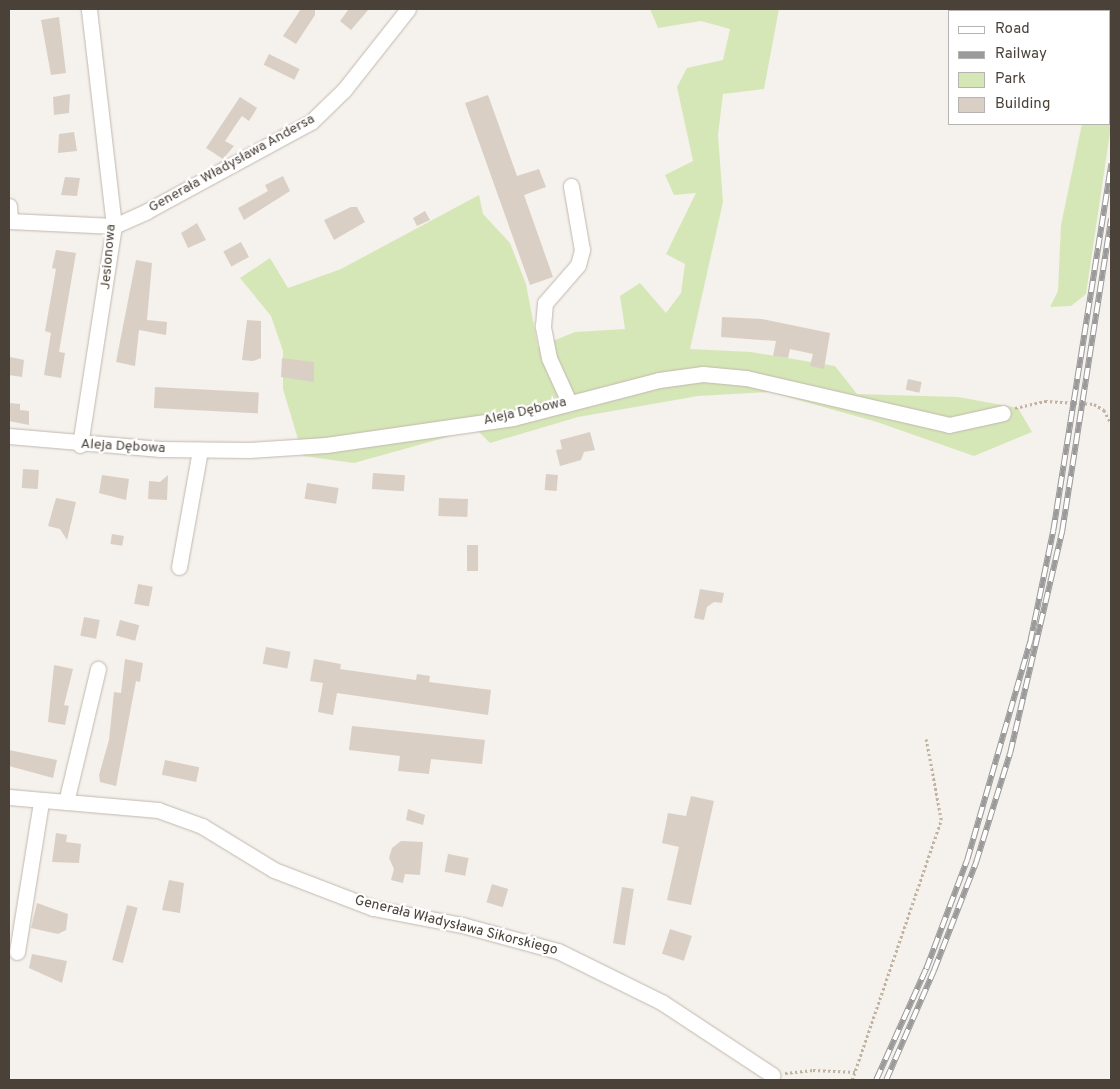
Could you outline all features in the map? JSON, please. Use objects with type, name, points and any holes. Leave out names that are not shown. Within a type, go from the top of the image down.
[{"type":"street","name":"Jesionowa","points":[[80,445],[114,226],[89,9]]},
{"type":"street","name":"Generała Władysława Andersa","points":[[114,226],[311,122],[344,90],[408,9]]},
{"type":"street","points":[[569,402],[549,358],[543,326],[545,303],[578,265],[582,250],[571,186]]},
{"type":"street","points":[[9,216],[114,226]]},
{"type":"street","name":"Aleja Dębowa","points":[[9,436],[80,445],[200,450],[326,445],[513,418],[569,402],[702,374],[746,378],[949,425],[1003,413]]},
{"type":"street","points":[[179,567],[200,450]]},
{"type":"street","points":[[66,802],[98,669]]},
{"type":"street","name":"Generała Władysława Sikorskiego","points":[[9,797],[41,802],[66,802],[158,810],[202,826],[274,870],[373,908],[462,925],[558,951],[662,1003],[772,1075]]},
{"type":"street","points":[[17,952],[41,802]]},
{"type":"path","points":[[1003,413],[1022,405],[1045,401],[1094,404],[1104,410],[1111,423]]},
{"type":"path","points":[[852,1080],[941,820],[926,739]]},
{"type":"path","points":[[772,1075],[813,1070],[855,1072]]},
{"type":"green space","points":[[650,9],[779,9],[764,89],[723,94],[718,135],[723,202],[690,349],[751,352],[835,366],[857,394],[958,397],[1018,408],[1032,432],[974,456],[877,422],[770,392],[698,396],[578,417],[490,443],[476,429],[354,463],[303,456],[283,389],[283,351],[271,316],[240,278],[270,258],[288,288],[341,269],[479,195],[483,214],[510,243],[526,284],[538,347],[575,332],[625,329],[620,296],[640,283],[666,313],[681,293],[685,264],[666,254],[696,193],[674,195],[665,175],[693,161],[677,87],[687,68],[723,60],[730,29],[701,21],[658,28]]},
{"type":"green space","points":[[1062,9],[1111,9],[1111,126],[1086,294],[1071,306],[1050,307],[1058,291],[1061,225],[1082,125],[1110,125],[1110,10]]},
{"type":"building","points":[[301,9],[315,9],[315,15],[296,44],[283,36]]},
{"type":"building","points":[[349,9],[369,9],[351,30],[340,21]]},
{"type":"building","points":[[59,17],[66,73],[51,75],[41,20]]},
{"type":"building","points":[[269,54],[300,69],[294,80],[264,65]]},
{"type":"building","points":[[70,94],[69,113],[54,115],[53,97]]},
{"type":"building","points":[[488,95],[517,176],[539,169],[546,187],[524,195],[553,277],[530,285],[465,103]]},
{"type":"building","points":[[240,97],[257,108],[249,121],[242,116],[225,141],[234,146],[223,159],[206,148]]},
{"type":"building","points":[[74,132],[77,151],[58,153],[59,134]]},
{"type":"building","points":[[283,176],[290,191],[244,220],[238,208],[268,191],[265,185]]},
{"type":"building","points":[[65,177],[80,178],[77,196],[61,195]]},
{"type":"building","points":[[351,207],[357,207],[365,222],[334,240],[324,220]]},
{"type":"building","points":[[425,211],[430,220],[417,226],[413,218]]},
{"type":"building","points":[[197,223],[206,240],[188,248],[181,233]]},
{"type":"building","points":[[241,242],[249,257],[231,266],[223,251]]},
{"type":"building","points":[[56,250],[76,253],[59,352],[65,353],[61,378],[44,375],[51,333],[45,331],[56,269],[52,268]]},
{"type":"building","points":[[136,260],[152,263],[147,320],[167,322],[166,335],[139,330],[135,366],[116,362]]},
{"type":"building","points":[[722,317],[762,319],[830,333],[824,369],[810,366],[813,354],[790,349],[788,358],[773,356],[776,341],[721,337]]},
{"type":"building","points":[[247,320],[261,321],[261,358],[253,361],[242,360]]},
{"type":"building","points":[[10,357],[24,360],[22,377],[9,375]]},
{"type":"building","points":[[282,358],[314,362],[314,382],[281,377]]},
{"type":"building","points":[[908,379],[922,382],[919,393],[906,390]]},
{"type":"building","points":[[155,387],[259,392],[258,413],[154,408]]},
{"type":"building","points":[[9,403],[20,404],[20,410],[29,411],[29,425],[9,421]]},
{"type":"building","points":[[590,432],[595,450],[584,452],[581,460],[560,466],[556,450],[562,449],[560,440]]},
{"type":"building","points":[[23,469],[39,470],[38,489],[22,488]]},
{"type":"building","points":[[373,473],[405,475],[404,491],[372,489]]},
{"type":"building","points":[[546,474],[558,475],[557,491],[545,490]]},
{"type":"building","points":[[102,475],[129,479],[126,500],[99,493]]},
{"type":"building","points":[[168,475],[167,500],[148,499],[149,481],[160,482]]},
{"type":"building","points":[[307,483],[339,488],[336,504],[304,499]]},
{"type":"building","points":[[56,498],[76,502],[67,540],[60,529],[48,526]]},
{"type":"building","points":[[439,498],[468,499],[467,517],[438,516]]},
{"type":"building","points":[[112,534],[124,536],[122,546],[110,544]]},
{"type":"building","points":[[467,545],[478,545],[478,571],[467,571]]},
{"type":"building","points":[[138,584],[153,587],[149,606],[134,604]]},
{"type":"building","points":[[700,589],[724,593],[722,603],[714,602],[707,607],[704,620],[694,618]]},
{"type":"building","points":[[84,617],[100,620],[96,639],[80,636]]},
{"type":"building","points":[[120,620],[139,625],[135,641],[116,635]]},
{"type":"building","points":[[266,647],[291,652],[287,668],[263,664]]},
{"type":"building","points":[[125,659],[143,663],[140,682],[136,681],[116,786],[100,782],[99,775],[109,740],[114,692],[121,693]]},
{"type":"building","points":[[314,659],[341,664],[340,669],[416,680],[417,674],[430,676],[429,682],[491,690],[488,715],[337,693],[333,715],[318,712],[323,683],[310,681]]},
{"type":"building","points":[[54,665],[73,669],[64,705],[69,706],[65,725],[48,722]]},
{"type":"building","points":[[352,726],[485,740],[482,764],[431,759],[429,774],[398,771],[400,756],[349,750]]},
{"type":"building","points":[[9,750],[57,760],[53,778],[9,766]]},
{"type":"building","points":[[165,760],[199,767],[196,782],[162,775]]},
{"type":"building","points":[[691,796],[714,801],[691,905],[667,900],[679,847],[662,843],[668,813],[686,816]]},
{"type":"building","points":[[408,809],[425,815],[423,825],[406,820]]},
{"type":"building","points":[[56,833],[67,835],[66,842],[81,844],[79,863],[52,862]]},
{"type":"building","points":[[401,841],[423,842],[420,875],[405,874],[403,883],[391,880],[394,869],[389,858],[392,848]]},
{"type":"building","points":[[448,854],[469,858],[465,876],[445,872]]},
{"type":"building","points":[[169,880],[184,883],[180,913],[162,910]]},
{"type":"building","points":[[492,884],[508,889],[503,907],[486,902]]},
{"type":"building","points":[[622,887],[634,889],[625,945],[613,943]]},
{"type":"building","points":[[37,903],[68,914],[66,930],[58,934],[31,928]]},
{"type":"building","points":[[127,905],[138,908],[123,963],[112,960]]},
{"type":"building","points":[[670,929],[692,936],[684,961],[662,954]]},
{"type":"building","points":[[32,954],[67,961],[62,983],[29,968]]},
{"type":"railway","points":[[876,1080],[926,969],[967,860],[1030,642],[1053,531],[1111,164]]},
{"type":"railway","points":[[886,1080],[934,970],[976,862],[1010,753],[1062,531],[1111,219]]}]
